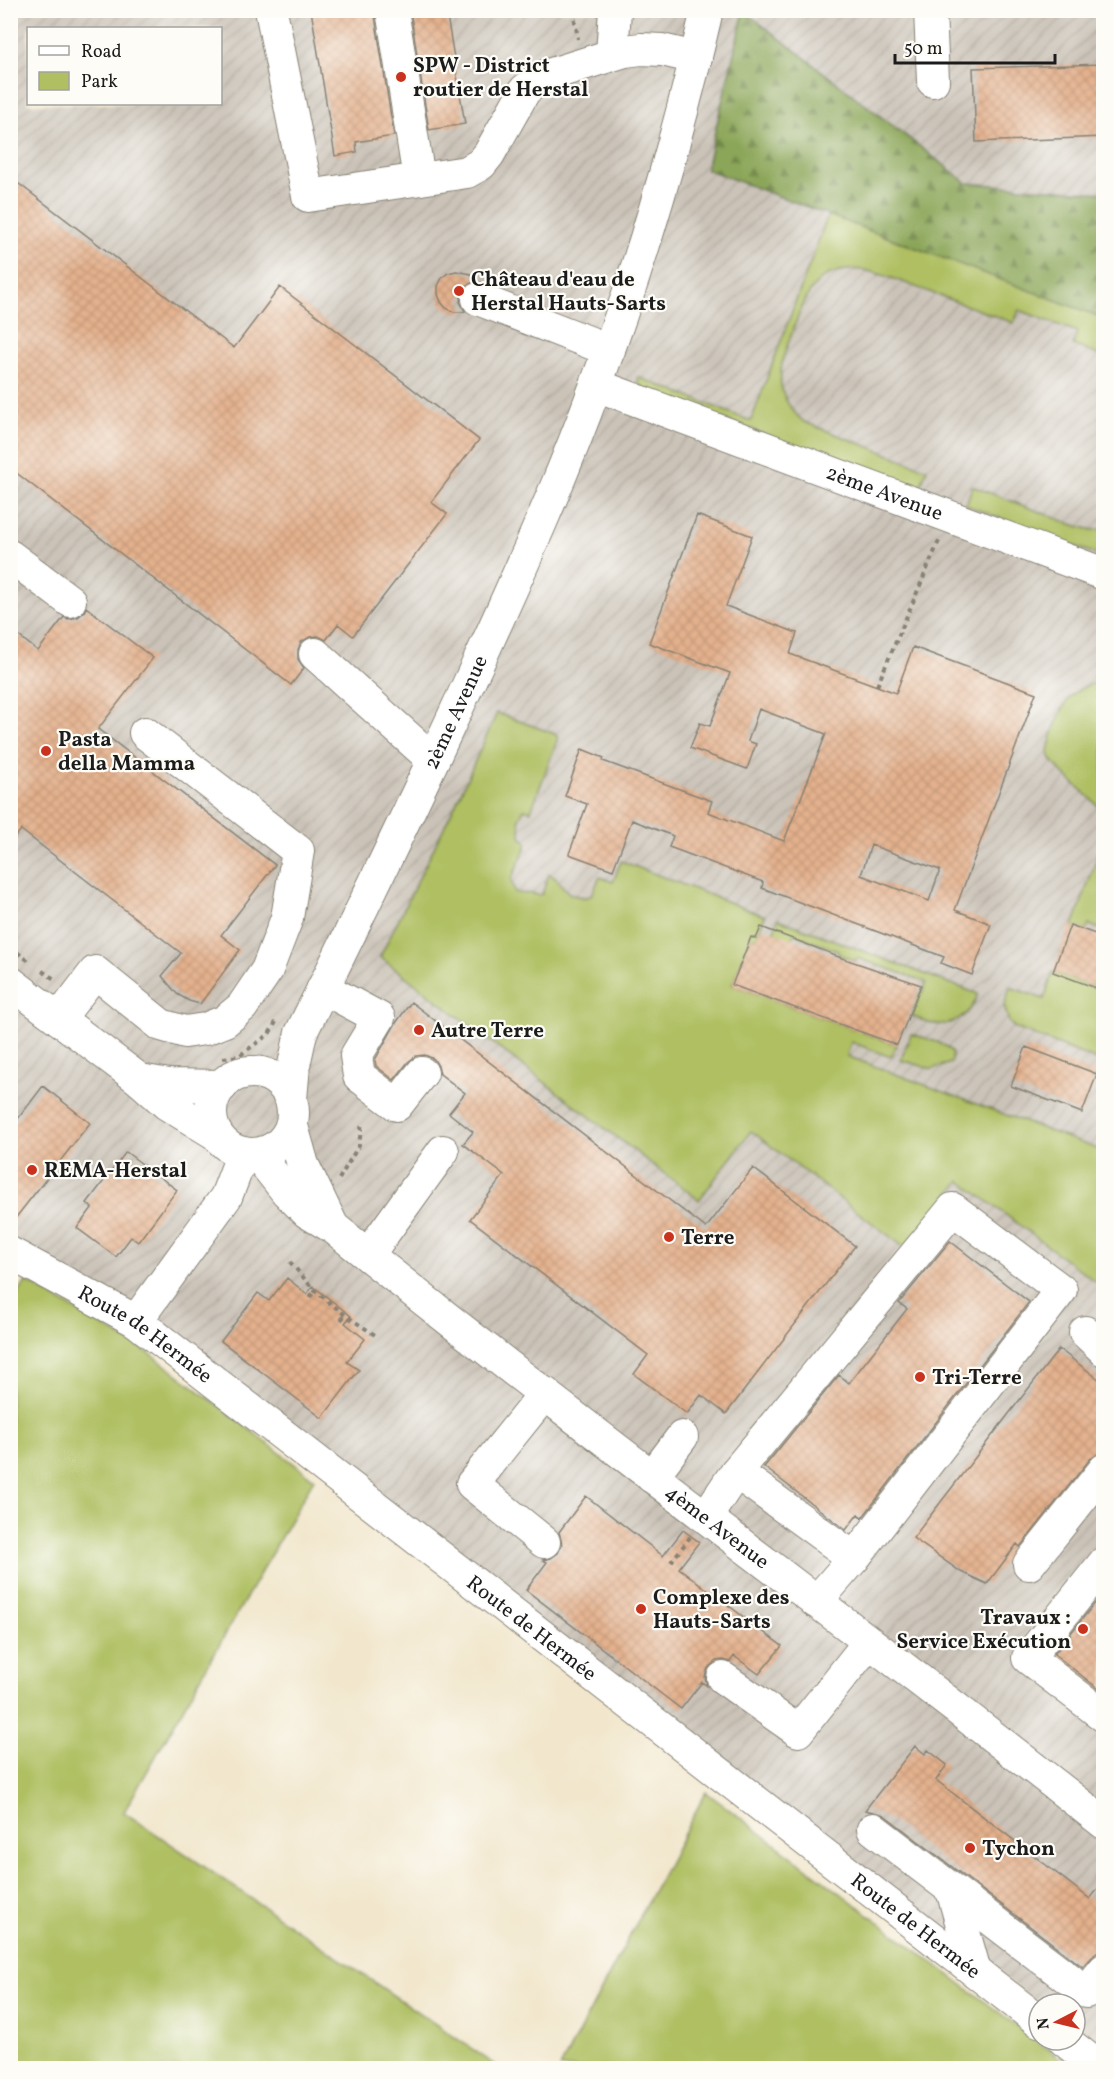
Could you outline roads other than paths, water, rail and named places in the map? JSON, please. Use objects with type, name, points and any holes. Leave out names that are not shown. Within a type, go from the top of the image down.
[{"type":"street","points":[[272,10],[308,196],[467,172],[481,164],[489,154],[525,90],[542,77],[612,54],[641,49],[662,50],[696,58]]},
{"type":"street","points":[[392,10],[419,179]]},
{"type":"street","points":[[612,54],[615,10]]},
{"type":"street","name":"2ème Avenue","points":[[291,1113],[294,1065],[301,1033],[433,760],[538,531],[596,385],[654,209],[707,10]]},
{"type":"street","points":[[930,10],[933,81]]},
{"type":"street","points":[[478,299],[609,350]]},
{"type":"street","name":"2ème Avenue","points":[[596,385],[1104,574]]},
{"type":"street","points":[[10,556],[70,600]]},
{"type":"street","points":[[315,654],[433,760]]},
{"type":"street","points":[[59,1019],[95,972],[161,1025],[185,1032],[205,1029],[225,1021],[242,1007],[267,970],[287,918],[298,851],[145,733]]},
{"type":"street","name":"4ème Avenue","points":[[10,982],[140,1080],[167,1104],[216,1134],[231,1149],[250,1154],[307,1212],[334,1228],[652,1477],[1104,1823]]},
{"type":"street","points":[[323,988],[380,1018],[356,1056],[359,1076],[397,1105],[422,1073]]},
{"type":"street","name":"2ème Avenue","points":[[250,1072],[301,1033]]},
{"type":"street","name":"4ème Avenue","points":[[140,1080],[169,1085],[222,1086],[228,1079],[250,1072],[266,1074],[280,1083],[291,1113],[303,1165],[334,1228]]},
{"type":"street","points":[[216,1134],[211,1108],[214,1097],[222,1086]]},
{"type":"street","points":[[136,1321],[226,1197],[250,1154],[270,1150],[282,1142],[291,1113]]},
{"type":"street","points":[[368,1255],[443,1151]]},
{"type":"street","points":[[226,1197],[244,1192],[268,1190],[287,1192]]},
{"type":"street","points":[[706,1517],[736,1472],[953,1209],[1061,1290],[854,1558],[816,1602]]},
{"type":"street","name":"Route de Hermée","points":[[10,1253],[136,1321],[1027,2012]]},
{"type":"street","points":[[544,1542],[472,1484],[545,1393]]},
{"type":"street","points":[[652,1477],[682,1437]]},
{"type":"street","points":[[1029,1564],[1104,1470]]},
{"type":"street","points":[[736,1472],[854,1558]]},
{"type":"street","points":[[1101,1570],[1028,1658],[1104,1716]]},
{"type":"street","points":[[723,1678],[798,1731],[869,1642]]},
{"type":"street","points":[[873,1829],[1086,1992],[1104,1970]]},
{"type":"street","points":[[952,1890],[975,1971]]},
{"type":"place","name":"SPW - District routier de Herstal","points":[[401,77]]},
{"type":"place","name":"Château d'eau de Herstal Hauts-Sarts","points":[[459,291]]},
{"type":"place","name":"Pasta della Mamma","points":[[46,751]]},
{"type":"place","name":"Autre Terre","points":[[419,1030]]},
{"type":"place","name":"REMA-Herstal","points":[[32,1170]]},
{"type":"place","name":"Terre","points":[[669,1237]]},
{"type":"place","name":"Tri-Terre","points":[[920,1377]]},
{"type":"place","name":"Complexe des Hauts-Sarts","points":[[641,1609]]},
{"type":"place","name":"Travaux : Service Exécution","points":[[1083,1629]]},
{"type":"place","name":"Tychon","points":[[970,1848]]}]
